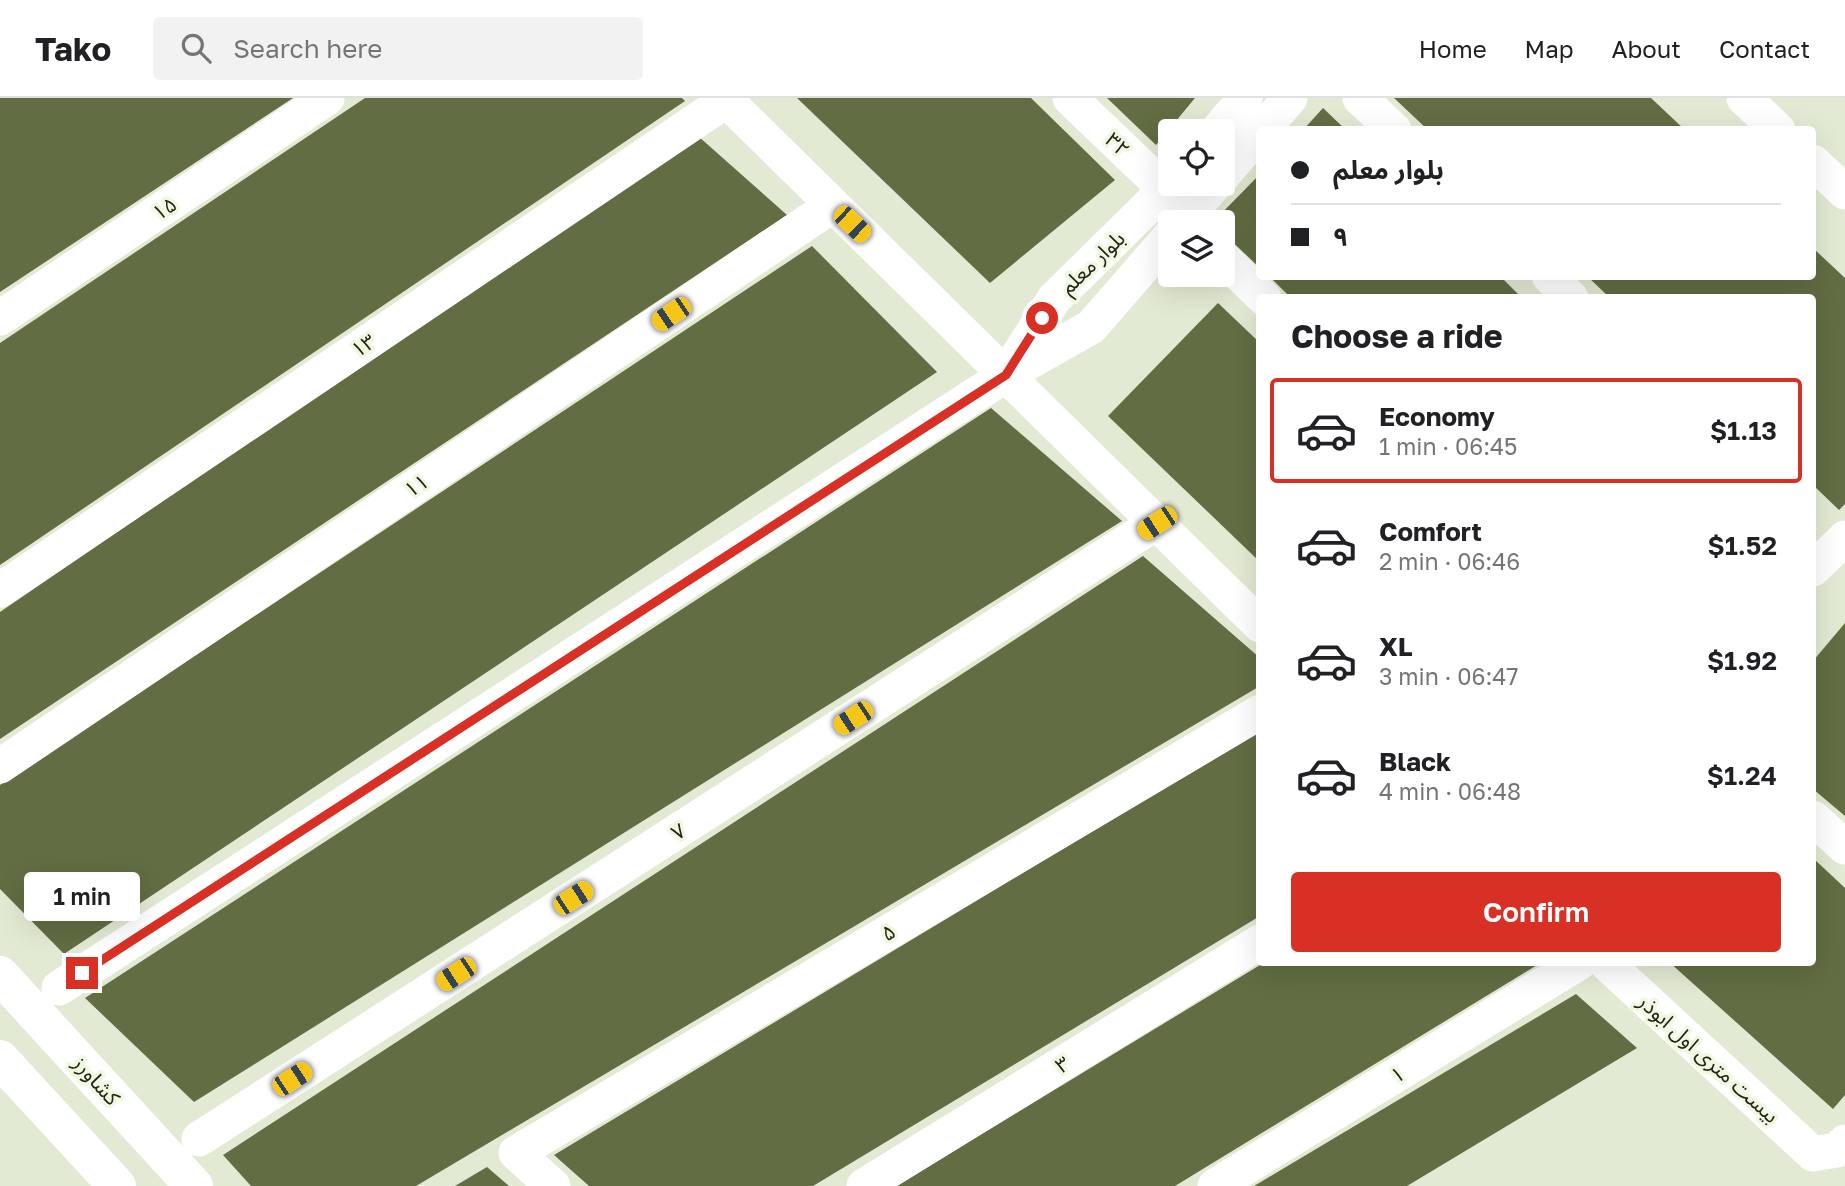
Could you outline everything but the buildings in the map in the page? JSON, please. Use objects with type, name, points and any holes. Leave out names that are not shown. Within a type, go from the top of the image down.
[{"type":"main road","name":"کشاورز","points":[[0,975],[194,1186]]},
{"type":"main road","points":[[0,1059],[117,1186]]},
{"type":"street","name":"۱۵","points":[[0,318],[327,98]]},
{"type":"street","name":"۳۲","points":[[1070,98],[1158,177]]},
{"type":"street","points":[[1227,119],[1245,98]]},
{"type":"street","points":[[1265,126],[1290,98]]},
{"type":"street","points":[[1360,98],[1390,126]]},
{"type":"street","points":[[1744,98],[1774,126]]},
{"type":"street","points":[[725,99],[1256,621]]},
{"type":"street","name":"۱۳","points":[[0,590],[725,99]]},
{"type":"street","points":[[1235,160],[1256,137]]},
{"type":"street","points":[[1816,165],[1845,192]]},
{"type":"street","name":"بلوار معلم","points":[[1006,375],[1054,299],[1160,196]]},
{"type":"street","name":"بلوار معلم","points":[[1193,210],[1205,196]]},
{"type":"street","name":"۱۱","points":[[0,766],[833,205]]},
{"type":"street","name":"بلوار معلم","points":[[1006,375],[1091,327],[1158,251]]},
{"type":"street","points":[[1235,270],[1260,294]]},
{"type":"street","points":[[1553,280],[1567,294]]},
{"type":"street","points":[[59,988],[1006,375]]},
{"type":"street","name":"۷","points":[[199,1139],[1157,523]]},
{"type":"street","name":"۵","points":[[554,1186],[516,1153],[1256,714]]},
{"type":"street","points":[[1816,821],[1845,847]]},
{"type":"street","name":"۳","points":[[864,1186],[1256,944]]},
{"type":"street","name":"۱","points":[[1215,1186],[1573,966]]},
{"type":"street","name":"بیست متری اول ابوذر","points":[[1610,966],[1829,1148]]},
{"type":"route","points":[[82,973],[1006,375],[1042,318]]}]
